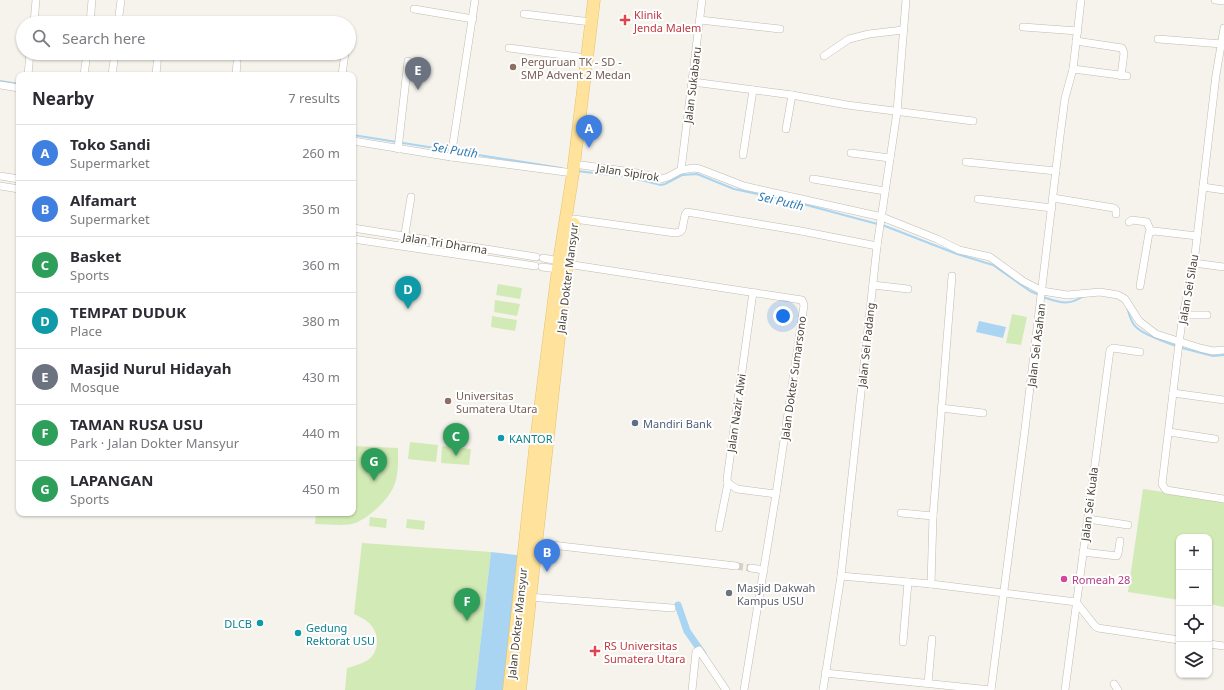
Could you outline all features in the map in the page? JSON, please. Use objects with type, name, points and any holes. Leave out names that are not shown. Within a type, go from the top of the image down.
[{"type":"main road","name":"Jalan Dokter Mansyur","points":[[561,265],[574,218],[587,58],[594,0]]},
{"type":"main road","name":"Jalan Dokter Mansyur","points":[[509,690],[525,596],[530,556],[537,433],[561,265],[577,170],[600,0]]},
{"type":"main road","name":"Jalan Dokter Mansyur","points":[[520,690],[525,596]]},
{"type":"street","points":[[35,16],[36,0]]},
{"type":"street","points":[[91,16],[92,0]]},
{"type":"street","points":[[119,16],[121,0]]},
{"type":"street","points":[[451,152],[475,0]]},
{"type":"street","name":"Jalan Sukabaru","points":[[681,170],[702,0]]},
{"type":"street","name":"Jalan Sei Padang","points":[[823,690],[841,576],[877,246],[897,112],[906,0]]},
{"type":"street","name":"Jalan Sei Asahan","points":[[991,690],[1041,302],[1065,98],[1073,69],[1081,0]]},
{"type":"street","points":[[1215,0],[1224,2]]},
{"type":"street","points":[[414,9],[473,19]]},
{"type":"street","points":[[524,14],[591,22]]},
{"type":"street","points":[[700,20],[780,29]]},
{"type":"street","points":[[1023,27],[1078,31]]},
{"type":"street","name":"Jalan Sei Silau","points":[[1224,29],[1222,57],[1216,76],[1194,263],[1183,314],[1172,393],[1169,432],[1162,484],[1166,490],[1224,499]]},
{"type":"street","points":[[824,56],[849,39],[869,34],[903,30]]},
{"type":"street","points":[[1158,39],[1222,44]]},
{"type":"street","points":[[1073,69],[1124,76],[1124,53],[1122,48],[1076,41]]},
{"type":"street","points":[[509,48],[587,58]]},
{"type":"street","points":[[28,72],[29,60]]},
{"type":"street","points":[[84,72],[86,60]]},
{"type":"street","points":[[112,72],[113,60]]},
{"type":"street","points":[[156,72],[157,60]]},
{"type":"street","points":[[342,72],[343,60]]},
{"type":"street","points":[[398,144],[408,61]]},
{"type":"street","points":[[236,72],[237,63]]},
{"type":"street","points":[[693,82],[973,122]]},
{"type":"street","points":[[0,85],[16,88]]},
{"type":"street","points":[[743,155],[753,90]]},
{"type":"street","points":[[786,129],[792,95]]},
{"type":"street","name":"Jalan Sipirok","points":[[356,141],[398,144],[577,170],[632,172],[661,179],[681,170],[700,168],[744,186],[881,222],[937,239],[959,250],[990,257],[1042,293],[1067,295],[1100,292],[1118,295],[1125,299],[1139,321],[1156,334],[1200,348],[1213,351],[1224,350]]},
{"type":"street","points":[[851,153],[890,158]]},
{"type":"street","points":[[966,162],[1056,171]]},
{"type":"street","points":[[0,176],[16,179]]},
{"type":"street","points":[[813,179],[885,191]]},
{"type":"street","points":[[0,186],[16,189]]},
{"type":"street","points":[[1203,187],[1224,190]]},
{"type":"street","points":[[403,247],[411,197]]},
{"type":"street","points":[[1053,198],[1114,208],[1116,210],[1116,214]]},
{"type":"street","points":[[978,199],[1052,208]]},
{"type":"street","points":[[574,218],[675,233],[682,230],[687,212],[801,231],[877,246]]},
{"type":"street","points":[[1129,222],[1132,220],[1147,222],[1151,232]]},
{"type":"street","name":"Jalan Tri Dharma","points":[[356,229],[540,258],[561,265]]},
{"type":"street","points":[[1151,232],[1197,236]]},
{"type":"street","points":[[1140,286],[1148,236],[1151,232]]},
{"type":"street","name":"Jalan Tri Dharma","points":[[356,239],[539,267],[561,265]]},
{"type":"street","points":[[445,253],[447,244]]},
{"type":"street","points":[[1194,263],[1224,267]]},
{"type":"street","name":"Jalan Dokter Sumarsono","points":[[561,265],[802,300],[804,305],[776,494],[744,690]]},
{"type":"street","points":[[931,584],[933,516],[952,276]]},
{"type":"street","points":[[873,285],[908,288]]},
{"type":"street","name":"Jalan Nazir Alwi","points":[[718,528],[728,483],[726,475],[754,292]]},
{"type":"street","points":[[1183,314],[1207,314]]},
{"type":"street","name":"Jalan Sei Kuala","points":[[1065,690],[1110,350],[1113,348],[1140,352]]},
{"type":"street","points":[[1172,393],[1224,400]]},
{"type":"street","points":[[941,408],[983,413]]},
{"type":"street","points":[[1169,432],[1215,439]]},
{"type":"street","points":[[728,483],[737,489],[776,494]]},
{"type":"street","points":[[901,513],[933,516]]},
{"type":"street","points":[[1088,519],[1128,525]]},
{"type":"street","points":[[1083,552],[1117,556],[1120,541]]},
{"type":"street","points":[[531,543],[736,566]]},
{"type":"street","points":[[751,568],[764,570]]},
{"type":"street","points":[[841,576],[931,584],[1076,602],[1098,628],[1176,640]]},
{"type":"street","points":[[903,642],[908,582]]},
{"type":"street","points":[[525,596],[672,608]]},
{"type":"street","points":[[928,684],[932,639]]},
{"type":"street","points":[[1212,644],[1224,646]]},
{"type":"street","points":[[692,690],[697,650],[700,651],[726,690]]},
{"type":"street","points":[[825,673],[916,686],[928,684],[991,690]]},
{"type":"green space","points":[[498,284],[522,288],[520,299],[496,295]]},
{"type":"green space","points":[[495,300],[520,304],[517,316],[494,312]]},
{"type":"green space","points":[[1012,314],[1027,317],[1021,345],[1006,343]]},
{"type":"green space","points":[[492,316],[517,320],[515,331],[491,327]]},
{"type":"green space","points":[[410,442],[438,445],[436,462],[408,459]]},
{"type":"green space","points":[[356,446],[398,448],[398,463],[395,483],[386,499],[376,509],[364,519],[352,524],[315,524],[316,516],[356,516]]},
{"type":"green space","points":[[442,446],[471,449],[469,465],[441,463]]},
{"type":"green space","points":[[1143,489],[1224,501],[1224,607],[1212,605],[1212,534],[1176,534],[1176,600],[1128,592]]},
{"type":"green space","points":[[370,517],[387,519],[386,528],[369,526]]},
{"type":"green space","points":[[407,519],[425,521],[424,530],[406,528]]},
{"type":"green space","points":[[362,543],[491,552],[475,690],[345,690],[347,668],[368,660],[375,652],[377,641],[375,631],[372,626],[354,614]]},
{"type":"water","points":[[979,321],[1006,327],[1003,338],[976,332]]},
{"type":"water","points":[[491,552],[524,556],[509,690],[475,690]]},
{"type":"waterway","name":"Sei Putih","points":[[0,81],[16,84]]},
{"type":"waterway","name":"Sei Putih","points":[[356,135],[561,168]]},
{"type":"waterway","name":"Sei Putih","points":[[577,171],[629,177],[661,185],[682,175],[697,174],[734,189],[795,202],[885,226],[957,254],[993,265],[1030,291],[1039,295]]},
{"type":"waterway","name":"Sei Putih","points":[[1043,297],[1055,301],[1069,302],[1084,296]]},
{"type":"waterway","name":"Sei Putih","points":[[1127,307],[1130,318],[1134,325],[1140,330],[1149,336],[1176,346]]},
{"type":"waterway","name":"Sei Putih","points":[[1182,348],[1213,356],[1224,355]]},
{"type":"waterway","points":[[678,605],[687,631],[703,654]]},
{"type":"tunnel","points":[[736,566],[751,568]]},
{"type":"place","name":"Klinik Jenda Malem","points":[[625,20]]},
{"type":"place","name":"Perguruan TK - SD - SMP Advent 2 Medan","points":[[513,67]]},
{"type":"place","name":"Masjid Nurul Hidayah","points":[[418,90]]},
{"type":"place","name":"Toko Sandi","points":[[589,148]]},
{"type":"place","name":"TEMPAT DUDUK","points":[[408,309]]},
{"type":"place","name":"Universitas Sumatera Utara","points":[[448,401]]},
{"type":"place","name":"Mandiri Bank","points":[[635,423]]},
{"type":"place","name":"KANTOR","points":[[501,438]]},
{"type":"place","name":"Basket","points":[[456,456]]},
{"type":"place","name":"LAPANGAN","points":[[374,481]]},
{"type":"place","name":"Alfamart","points":[[547,572]]},
{"type":"place","name":"Romeah 28","points":[[1064,579]]},
{"type":"place","name":"Masjid Dakwah Kampus USU","points":[[729,593]]},
{"type":"place","name":"TAMAN RUSA USU","points":[[467,621]]},
{"type":"place","name":"DLCB","points":[[260,623]]},
{"type":"place","name":"Gedung Rektorat USU","points":[[298,633]]},
{"type":"place","name":"RS Universitas Sumatera Utara","points":[[595,651]]}]
